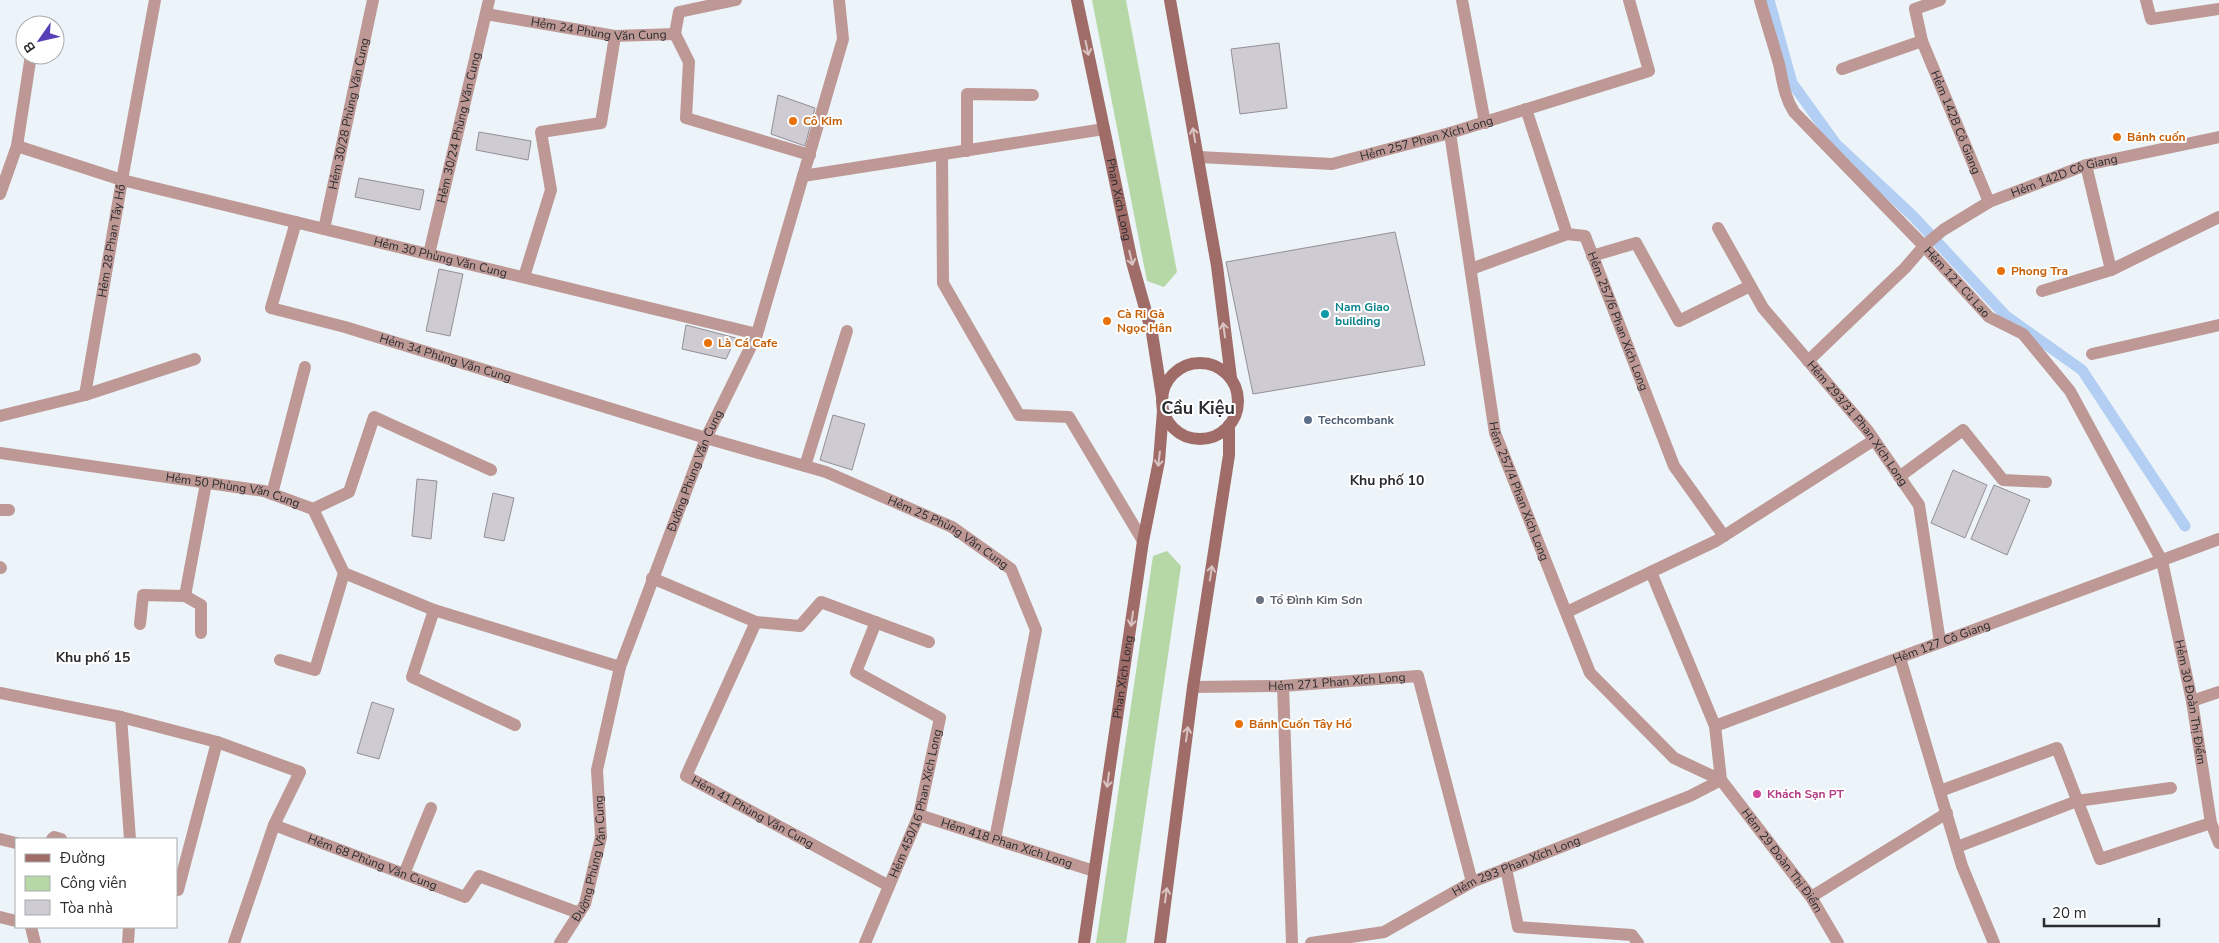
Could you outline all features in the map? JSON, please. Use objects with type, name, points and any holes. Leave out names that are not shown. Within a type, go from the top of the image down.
[{"type":"street","name":"Hẻm 28 Phan Tây Hồ","points":[[85,395],[155,0]]},
{"type":"street","name":"Hẻm 30/28 Phùng Văn Cung","points":[[324,229],[373,0]]},
{"type":"street","name":"Hẻm 30/24 Phùng Văn Cung","points":[[429,254],[489,0]]},
{"type":"street","points":[[675,34],[679,12],[736,0]]},
{"type":"street","name":"Đường Phùng Văn Cung","points":[[560,943],[585,904],[601,837],[597,770],[620,667],[706,438],[757,334],[843,39],[838,0]]},
{"type":"street","name":"Phan Xích Long","points":[[1077,0],[1132,262],[1152,333],[1162,397]]},
{"type":"street","points":[[1170,0],[1199,158],[1231,378]]},
{"type":"street","points":[[1462,0],[1484,122]]},
{"type":"street","name":"Hẻm 257 Phan Xích Long","points":[[1199,158],[1332,164],[1450,133],[1649,71],[1628,0]]},
{"type":"street","name":"Hẻm 121 Cù Lao","points":[[1760,0],[1779,64],[1786,100],[1794,112],[1990,316],[2023,334],[2070,390],[2162,561]]},
{"type":"street","points":[[1913,4],[1940,0]]},
{"type":"street","points":[[2146,0],[2151,18],[2219,9]]},
{"type":"street","name":"Hẻm 142B Cô Giang","points":[[1913,4],[1922,42],[1989,202]]},
{"type":"street","name":"Hẻm 24 Phùng Văn Cung","points":[[486,14],[615,36],[675,34],[688,62],[686,118],[810,155]]},
{"type":"street","points":[[524,277],[552,190],[541,132],[601,123],[615,36]]},
{"type":"street","points":[[1842,69],[1922,42]]},
{"type":"street","points":[[0,194],[17,146],[29,65]]},
{"type":"street","points":[[967,151],[967,94],[1033,95]]},
{"type":"street","points":[[1471,269],[1567,234],[1526,110]]},
{"type":"street","points":[[804,176],[1104,129]]},
{"type":"street","name":"Hẻm 257/4 Phan Xích Long","points":[[1450,133],[1496,432],[1590,673],[1674,758],[1721,780]]},
{"type":"street","name":"Hẻm 142D Cô Giang","points":[[1808,361],[1905,268],[1924,246],[1943,230],[1989,202],[2086,165],[2219,137]]},
{"type":"street","name":"Hẻm 30 Phùng Văn Cung","points":[[17,146],[122,180],[757,334]]},
{"type":"street","points":[[942,155],[943,283],[1019,415],[1069,417],[1143,541]]},
{"type":"street","points":[[2086,165],[2111,270]]},
{"type":"street","points":[[2042,291],[2111,270],[2219,217]]},
{"type":"street","name":"Hẻm 34 Phùng Văn Cung","points":[[296,222],[271,308],[344,327],[706,438]]},
{"type":"street","name":"Hẻm 293/31 Phan Xích Long","points":[[1718,228],[1763,308],[1874,440],[1919,505],[1940,642]]},
{"type":"street","name":"Hẻm 257/6 Phan Xích Long","points":[[1567,234],[1585,236],[1674,466],[1724,536]]},
{"type":"street","points":[[1592,256],[1636,243],[1678,321],[1750,286]]},
{"type":"street","points":[[2092,354],[2219,325]]},
{"type":"street","points":[[805,466],[847,331]]},
{"type":"street","points":[[0,416],[85,395],[195,359]]},
{"type":"street","points":[[1195,363],[1209,364],[1222,369],[1231,378],[1236,387],[1238,402],[1235,417],[1221,433],[1210,438],[1186,437],[1176,431],[1168,422],[1163,410],[1162,397],[1166,384],[1173,374],[1184,366],[1195,363]]},
{"type":"street","points":[[272,494],[305,367]]},
{"type":"street","name":"Phan Xích Long","points":[[1084,943],[1143,541],[1159,461],[1163,410]]},
{"type":"street","points":[[313,509],[349,492],[374,417],[491,470]]},
{"type":"street","points":[[1160,943],[1193,687],[1229,455],[1229,425]]},
{"type":"street","points":[[1899,477],[1962,430],[2003,480],[2046,482]]},
{"type":"street","name":"Hẻm 25 Phùng Văn Cung","points":[[706,438],[826,472],[952,527],[1011,570],[1036,630],[995,839]]},
{"type":"street","points":[[1567,612],[1724,536],[1874,440]]},
{"type":"street","name":"Hẻm 50 Phùng Văn Cung","points":[[0,453],[264,491],[313,509],[344,573]]},
{"type":"street","points":[[185,596],[206,483]]},
{"type":"street","name":"Hẻm 127 Cô Giang","points":[[1715,726],[2162,561],[2219,538]]},
{"type":"street","name":"Hẻm 30 Đoàn Thị Điểm","points":[[2162,561],[2192,701],[2211,823],[2219,844]]},
{"type":"street","points":[[1650,572],[1715,726],[1721,780]]},
{"type":"street","points":[[280,660],[315,670],[344,573],[434,610],[620,667]]},
{"type":"street","points":[[652,578],[756,622],[800,626],[822,602],[929,642]]},
{"type":"street","points":[[140,624],[143,594],[185,596],[201,606],[201,633]]},
{"type":"street","points":[[434,610],[412,678],[515,725]]},
{"type":"street","name":"Hẻm 41 Phùng Văn Cung","points":[[756,622],[686,776],[889,886]]},
{"type":"street","name":"Hẻm 450/16 Phan Xích Long","points":[[866,943],[919,814],[940,718],[856,672],[876,622]]},
{"type":"street","points":[[1900,658],[1962,866],[1994,943]]},
{"type":"street","name":"Hẻm 271 Phan Xích Long","points":[[1193,687],[1284,686],[1418,676],[1472,882]]},
{"type":"street","points":[[1284,686],[1292,943]]},
{"type":"street","points":[[2192,701],[2219,692]]},
{"type":"street","points":[[0,693],[121,717],[217,742],[300,772],[274,826],[238,942]]},
{"type":"street","points":[[121,717],[130,838]]},
{"type":"street","points":[[178,890],[217,742]]},
{"type":"street","points":[[1940,790],[2057,748],[2100,860],[2211,823]]},
{"type":"street","name":"Hẻm 293 Phan Xích Long","points":[[1311,943],[1384,932],[1472,882],[1690,796],[1721,780]]},
{"type":"street","name":"Hẻm 29 Đoàn Thị Điểm","points":[[1721,780],[1811,897],[1833,941]]},
{"type":"street","points":[[1957,847],[2077,801],[2171,788]]},
{"type":"street","points":[[404,874],[431,808]]},
{"type":"street","points":[[1811,897],[1947,813]]},
{"type":"street","name":"Hẻm 418 Phan Xích Long","points":[[919,814],[1094,871]]},
{"type":"street","name":"Hẻm 68 Phùng Văn Cung","points":[[274,826],[465,897],[479,876],[579,913]]},
{"type":"street","points":[[0,839],[15,843]]},
{"type":"street","points":[[1506,868],[1518,928],[1632,935],[1638,943]]},
{"type":"street","points":[[0,917],[15,921]]},
{"type":"street","points":[[31,928],[35,943]]},
{"type":"street","points":[[128,928],[128,943]]},
{"type":"green space","points":[[1092,0],[1126,0],[1177,272],[1164,287],[1147,281]]},
{"type":"green space","points":[[1167,551],[1181,566],[1126,943],[1096,943],[1153,556]]},
{"type":"building","points":[[1279,43],[1287,108],[1240,114],[1231,49]]},
{"type":"building","name":"Cô Kim","points":[[778,95],[815,108],[805,146],[771,134]]},
{"type":"building","points":[[479,132],[531,141],[528,160],[476,150]]},
{"type":"building","points":[[359,178],[424,190],[420,210],[355,197]]},
{"type":"building","name":"Nam Giao building","points":[[1395,232],[1425,365],[1253,394],[1226,262]]},
{"type":"building","points":[[439,269],[463,274],[450,336],[426,331]]},
{"type":"building","name":"Là Cá Cafe","points":[[686,325],[736,338],[726,359],[682,349]]},
{"type":"building","points":[[833,415],[865,424],[852,470],[820,460]]},
{"type":"building","points":[[1953,470],[1987,485],[1965,538],[1931,523]]},
{"type":"building","points":[[417,479],[437,481],[431,539],[412,536]]},
{"type":"building","points":[[1994,485],[2030,500],[2007,555],[1971,539]]},
{"type":"building","points":[[493,493],[514,498],[504,541],[484,537]]},
{"type":"building","points":[[372,702],[394,709],[379,759],[357,753]]},
{"type":"waterway","points":[[1769,0],[1792,83],[1836,144],[1913,216],[2006,316],[2082,370],[2185,526]]},
{"type":"place","name":"Cô Kim","points":[[793,121]]},
{"type":"place","name":"Bánh cuốn","points":[[2117,137]]},
{"type":"place","name":"Phong Tra","points":[[2001,271]]},
{"type":"place","name":"Nam Giao building","points":[[1325,314]]},
{"type":"place","name":"Cà Ri Gà Ngọc Hân","points":[[1107,321]]},
{"type":"place","name":"Là Cá Cafe","points":[[708,343]]},
{"type":"place","name":"Techcombank","points":[[1308,420]]},
{"type":"place","name":"Tổ Đình Kim Sơn","points":[[1260,600]]},
{"type":"place","name":"Bánh Cuốn Tây Hồ","points":[[1239,724]]},
{"type":"place","name":"Khách Sạn PT","points":[[1757,794]]},
{"type":"district","name":"Cầu Kiệu","points":[[1198,408]]},
{"type":"district","name":"Khu phố 10","points":[[1387,480]]},
{"type":"district","name":"Khu phố 15","points":[[93,657]]}]
